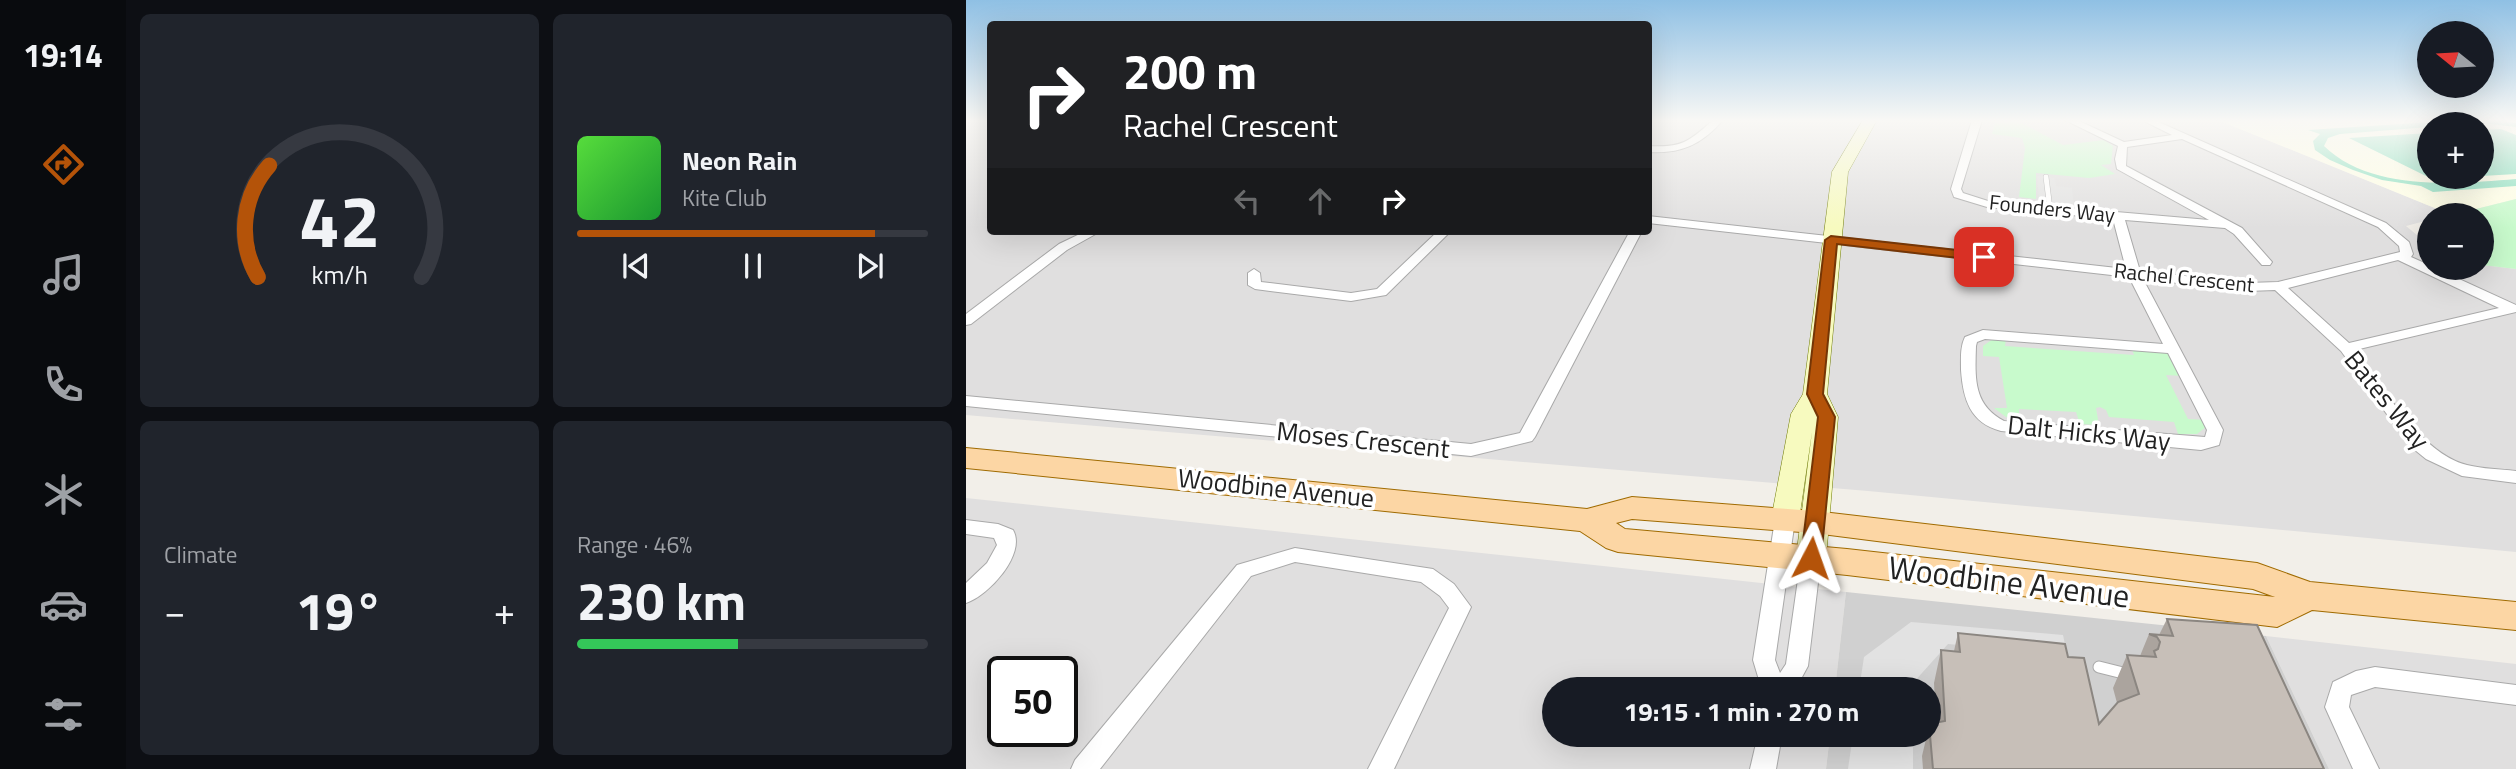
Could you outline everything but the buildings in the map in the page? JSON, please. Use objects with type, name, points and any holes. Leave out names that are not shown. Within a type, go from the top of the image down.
[{"type":"main road","points":[[1796,557],[1800,521],[1826,417],[1815,394],[1840,172],[1849,156]]},
{"type":"main road","name":"Woodbine Avenue","points":[[966,458],[1587,520],[1632,508],[1800,521],[2257,576],[2308,596],[2516,616]]},
{"type":"main road","name":"Woodbine Avenue","points":[[1587,520],[1618,540],[1796,557],[2277,613],[2308,596]]},
{"type":"street","name":"Founders Way","points":[[1966,156],[1956,189],[1958,195],[1987,204],[2226,225]]},
{"type":"street","name":"Founders Way","points":[[2121,156],[2121,167],[2238,231],[2266,262]]},
{"type":"street","points":[[2228,156],[2382,225],[2405,245],[2407,254],[2401,257]]},
{"type":"street","name":"Dalt Hicks Way","points":[[2118,216],[2134,274],[2174,349],[2215,430],[2213,441],[2201,444],[2001,426],[1981,413],[1974,403],[1968,351],[1970,340],[1983,334],[2174,349]]},
{"type":"street","name":"Rachel Crescent","points":[[1652,219],[2248,287],[2278,285],[2401,257]]},
{"type":"street","points":[[966,321],[1063,247],[1087,235]]},
{"type":"street","points":[[1254,273],[1255,285],[1351,297],[1381,292],[1441,235]]},
{"type":"street","name":"Moses Crescent","points":[[966,401],[1471,450],[1526,437],[1634,235]]},
{"type":"street","points":[[2401,257],[2514,310]]},
{"type":"street","name":"Bates Way","points":[[2278,285],[2346,348],[2416,442],[2432,455],[2462,470],[2516,477]]},
{"type":"street","points":[[2346,348],[2514,310]]},
{"type":"street","points":[[966,527],[998,531],[1006,535],[1008,544],[1006,554],[997,566],[966,595]]},
{"type":"street","points":[[1084,769],[1244,570],[1295,555],[1426,575],[1447,590],[1460,607],[1381,769]]},
{"type":"street","points":[[1770,677],[1764,660],[1796,557]]},
{"type":"street","points":[[1790,677],[1797,666],[1796,557]]},
{"type":"street","points":[[2366,769],[2337,707],[2341,689],[2356,681],[2375,677],[2516,695]]},
{"type":"street","points":[[1763,769],[1768,747]]},
{"type":"lane","points":[[2046,177],[2050,209]]},
{"type":"lane","points":[[2099,667],[2137,676]]},
{"type":"shaded area","points":[[966,156],[987,156],[987,235],[1652,235],[1652,156],[2306,156],[2422,203],[2417,203],[2417,223],[2406,226],[2417,235],[2417,280],[2494,280],[2494,266],[2516,269],[2516,552],[1868,491],[966,415]]},
{"type":"shaded area","points":[[2306,156],[2417,156],[2417,189],[2494,189],[2494,156],[2516,156],[2516,199],[2494,204],[2422,203]]},
{"type":"shaded area","points":[[2037,176],[2054,178],[2056,186],[2072,188],[2074,206],[2039,202]]},
{"type":"shaded area","points":[[966,498],[1846,592],[1836,677],[1542,677],[1542,747],[1829,747],[1826,769],[966,769]]},
{"type":"shaded area","points":[[1846,592],[2266,636],[2329,769],[1826,769],[1829,747],[1941,747],[1941,677],[1836,677]]},
{"type":"shaded area","points":[[1911,622],[2063,635],[2067,654],[1948,644],[1918,677],[1861,677],[1864,657]]},
{"type":"shaded area","points":[[2266,636],[2516,664],[2516,769],[2329,769]]},
{"type":"shaded area","points":[[1851,747],[1913,747],[1913,769],[1848,769]]},
{"type":"green space","points":[[2024,156],[2112,156],[2111,164],[2101,165],[2115,174],[2089,178],[2036,173],[2036,199],[2019,197]]},
{"type":"green space","points":[[2324,156],[2337,156],[2366,171],[2417,182],[2417,185],[2382,180]]},
{"type":"green space","points":[[2385,156],[2417,156],[2417,172]]},
{"type":"green space","points":[[2494,156],[2516,156],[2516,174],[2494,175]]},
{"type":"green space","points":[[2516,179],[2516,186],[2494,188],[2494,180]]},
{"type":"green space","points":[[2427,189],[2474,189],[2433,192]]},
{"type":"green space","points":[[2516,199],[2516,269],[2494,266],[2494,204]]},
{"type":"green space","points":[[1993,339],[2006,339],[2005,346],[2134,355],[2131,347],[2170,352],[2183,376],[2166,375],[2188,419],[2207,420],[2206,427],[2197,434],[2178,434],[2174,422],[2109,417],[2106,410],[2100,407],[2096,408],[2099,425],[2080,424],[2076,412],[2019,409],[2019,419],[2006,417],[1994,408],[2007,408],[1999,357],[1983,356],[1983,346]]},
{"type":"route","points":[[1811,558],[1826,417],[1815,394],[1831,240],[1984,257]]}]
